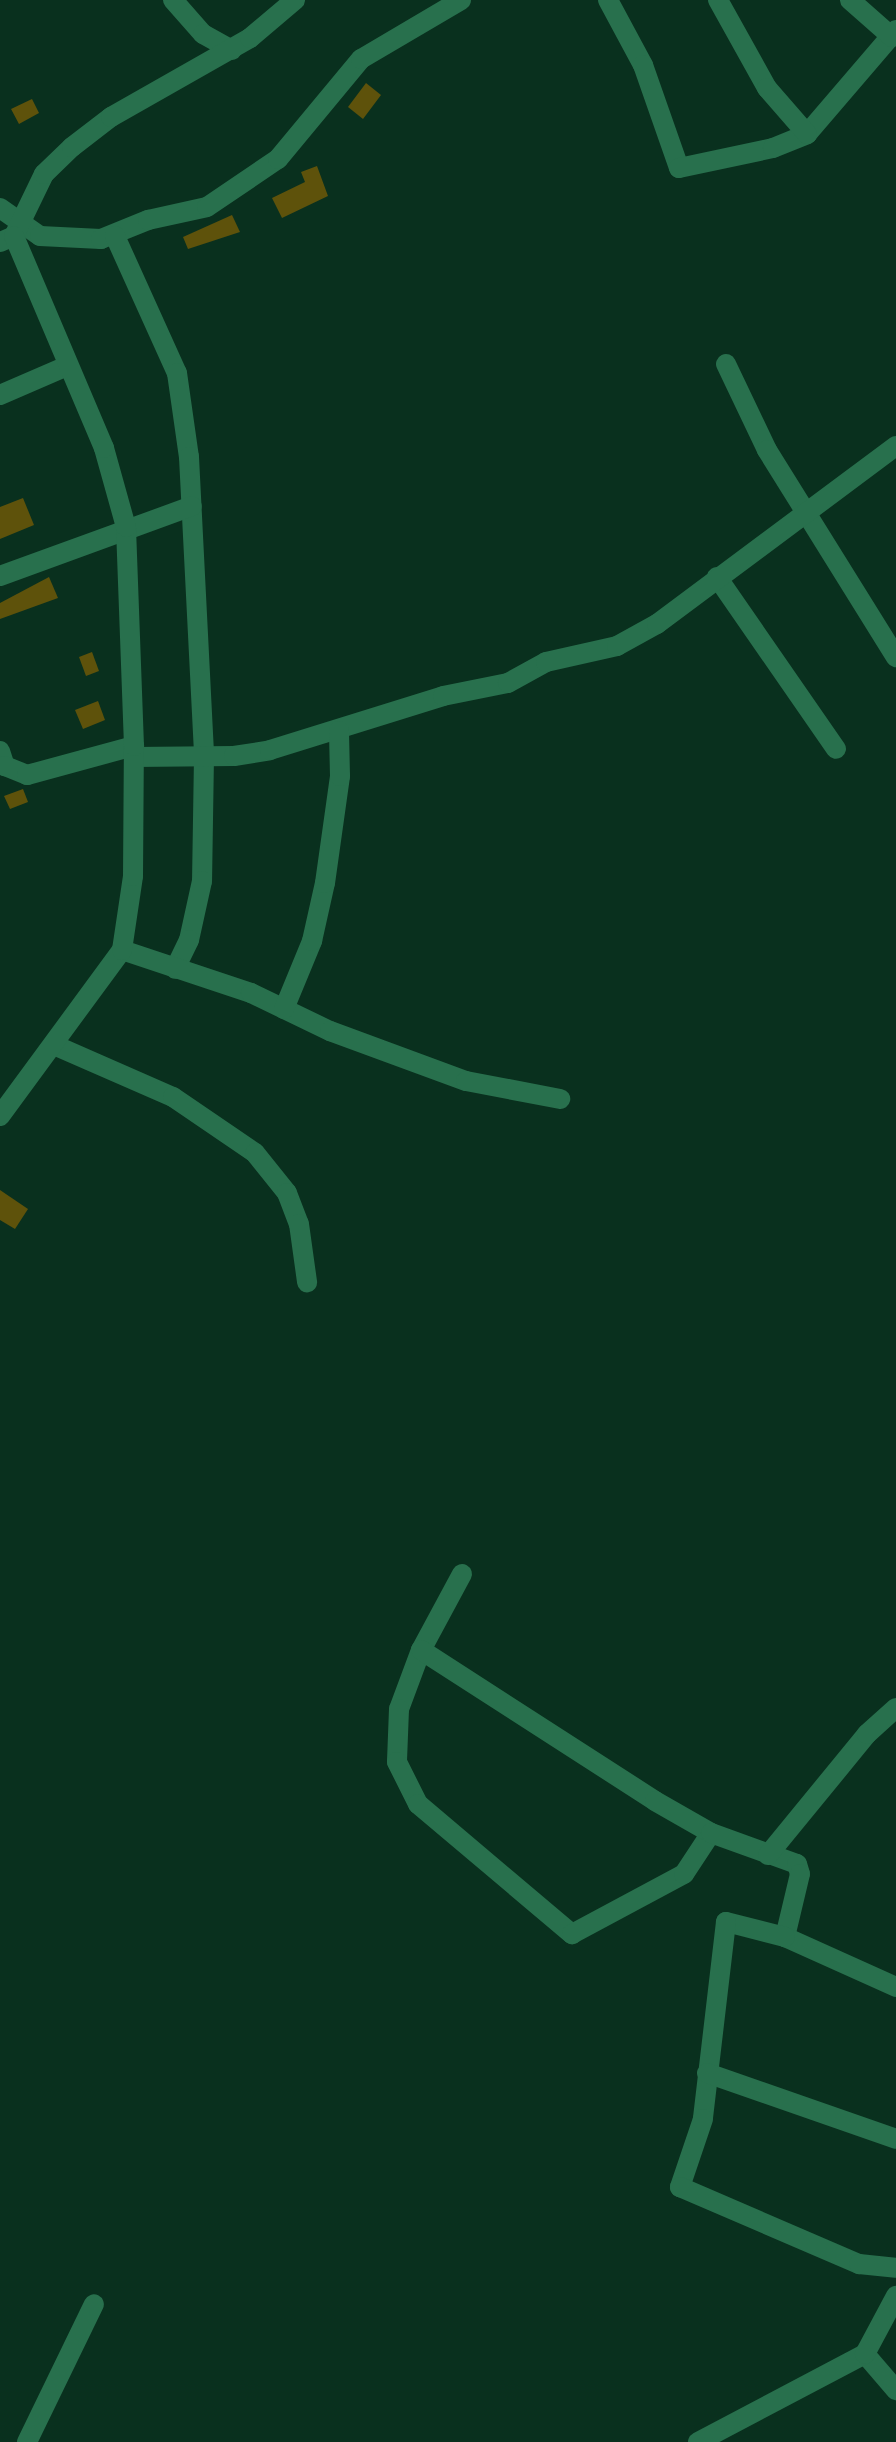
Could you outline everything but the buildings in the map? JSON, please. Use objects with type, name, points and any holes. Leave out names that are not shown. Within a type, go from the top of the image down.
[{"type":"street","points":[[173,0],[203,34],[232,50]]},
{"type":"street","points":[[12,233],[44,174],[72,147],[111,117],[232,50],[295,0]]},
{"type":"street","points":[[12,233],[53,239],[115,236],[148,220],[207,207],[242,188],[295,141],[361,59],[461,0]]},
{"type":"street","points":[[608,0],[643,65],[679,168],[773,148],[807,134],[894,34],[850,0]]},
{"type":"street","points":[[718,0],[767,88],[807,134]]},
{"type":"street","points":[[0,208],[104,448],[126,527],[134,752],[131,910],[122,950],[54,1045],[3,1104]]},
{"type":"street","points":[[115,236],[179,382],[192,506],[204,756],[202,881],[189,940],[175,969]]},
{"type":"street","points":[[726,364],[749,416],[896,657]]},
{"type":"street","points":[[0,395],[67,366]]},
{"type":"street","points":[[2,762],[27,775],[134,752],[204,756],[246,754],[339,731],[413,705],[508,683],[546,662],[617,646],[657,624],[717,577],[894,451]]},
{"type":"street","points":[[0,576],[126,527],[192,506]]},
{"type":"street","points":[[717,577],[836,749]]},
{"type":"street","points":[[284,1009],[312,941],[325,883],[340,776],[339,731]]},
{"type":"street","points":[[122,950],[284,1009],[466,1081],[560,1099]]},
{"type":"street","points":[[54,1045],[173,1097],[255,1153],[287,1193],[299,1224],[307,1282]]},
{"type":"street","points":[[462,1574],[421,1650],[395,1737],[406,1785],[444,1830],[565,1930],[580,1930],[664,1888],[684,1874],[711,1833]]},
{"type":"street","points":[[421,1650],[711,1833],[800,1868],[785,1937]]},
{"type":"street","points":[[768,1855],[867,1734],[896,1708]]},
{"type":"street","points":[[896,1987],[785,1937],[730,1922],[722,1926],[703,2119],[680,2187],[859,2264],[896,2268]]},
{"type":"street","points":[[707,2073],[896,2139]]},
{"type":"street","points":[[698,2442],[865,2354],[896,2296]]},
{"type":"street","points":[[27,2442],[94,2304]]},
{"type":"street","points":[[865,2354],[896,2390]]}]
